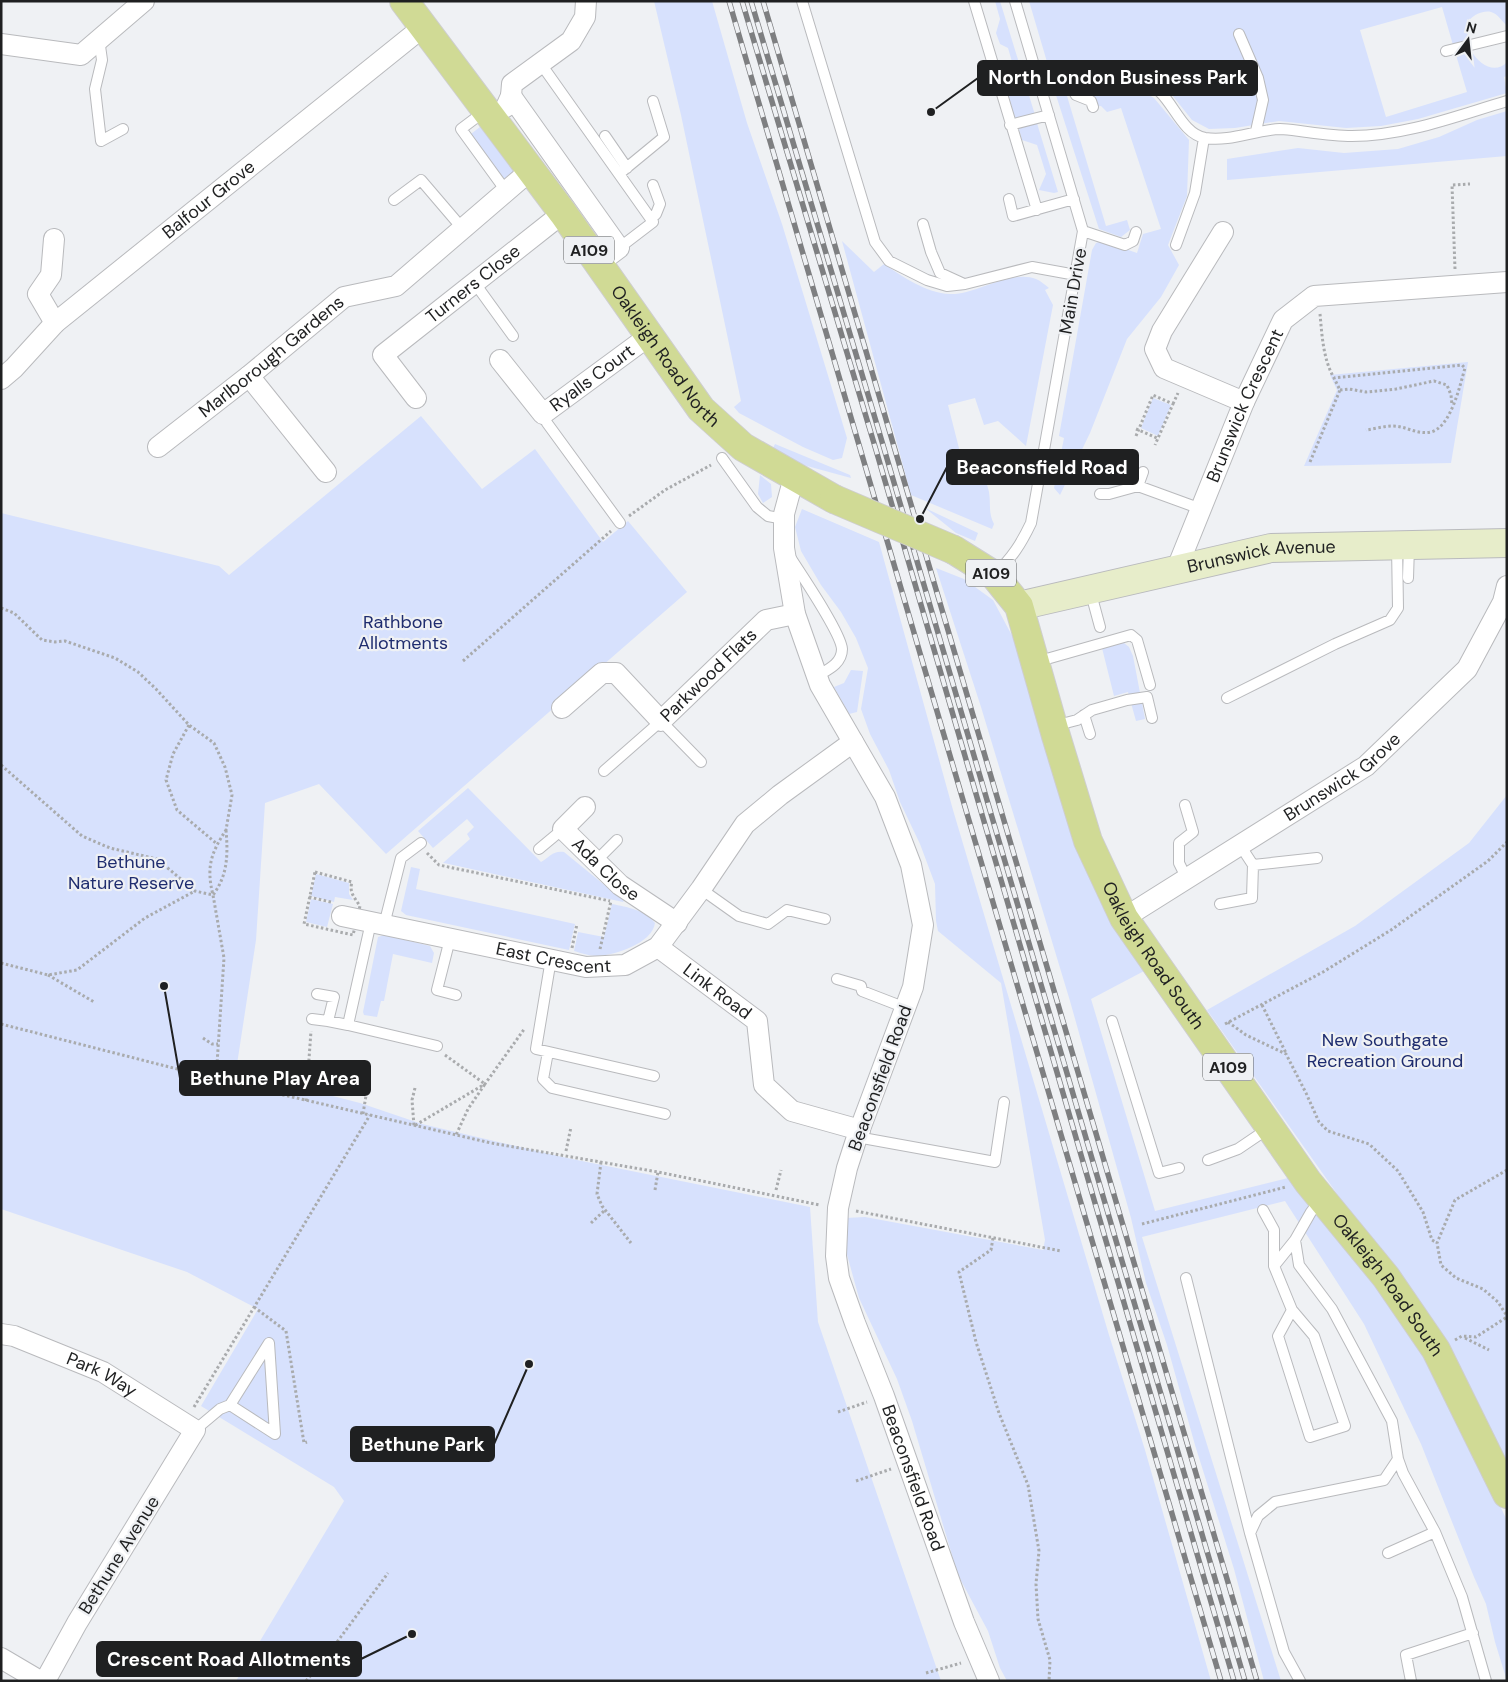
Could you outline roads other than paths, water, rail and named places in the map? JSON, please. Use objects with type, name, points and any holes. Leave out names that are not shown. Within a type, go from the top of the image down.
[{"type":"main road","name":"Oakleigh Road North","points":[[404,1],[563,213],[609,255],[649,336],[701,409],[743,447],[794,478],[834,499],[954,550],[994,575],[1019,606]]},
{"type":"main road","name":"Oakleigh Road South","points":[[1019,606],[1088,841],[1124,918],[1218,1029],[1270,1128],[1315,1190],[1386,1277],[1436,1350],[1507,1494]]},
{"type":"street","points":[[1,44],[81,55],[144,1]]},
{"type":"street","points":[[489,113],[506,107],[511,96],[512,84],[571,41],[585,17],[586,1]]},
{"type":"street","name":"Balfour Grove","points":[[1,378],[14,368],[55,323],[423,27]]},
{"type":"street","points":[[511,96],[609,255]]},
{"type":"street","name":"Marlborough Gardens","points":[[158,447],[344,298],[396,286],[531,170]]},
{"type":"street","name":"Turners Close","points":[[416,398],[383,354],[563,213]]},
{"type":"street","points":[[1224,232],[1162,331],[1155,349],[1164,368],[1244,402]]},
{"type":"street","points":[[54,239],[51,275],[38,294],[55,323]]},
{"type":"street","name":"Brunswick Crescent","points":[[1177,568],[1244,402],[1283,320],[1314,296],[1507,282]]},
{"type":"street","name":"Ryalls Court","points":[[500,360],[543,414],[649,336]]},
{"type":"street","points":[[249,376],[326,472]]},
{"type":"street","name":"Beaconsfield Road","points":[[794,478],[784,514],[784,548],[795,614],[820,685],[885,797],[911,865],[924,926],[913,987],[847,1168],[838,1208],[836,1256],[839,1278],[884,1396],[964,1622],[989,1681]]},
{"type":"street","name":"Brunswick Avenue","points":[[1019,606],[1177,568],[1271,548],[1507,543]]},
{"type":"street","name":"Brunswick Grove","points":[[1124,918],[1366,766],[1467,669],[1503,602],[1507,586]]},
{"type":"street","name":"Parkwood Flats","points":[[562,708],[602,673],[616,673],[661,721],[766,620],[795,614]]},
{"type":"street","name":"East Crescent","points":[[342,916],[586,967],[625,965],[658,947],[701,889],[744,824],[852,742]]},
{"type":"street","name":"Ada Close","points":[[585,807],[563,829],[620,886],[677,923]]},
{"type":"street","name":"Link Road","points":[[658,947],[757,1021],[764,1085],[792,1111],[859,1133]]},
{"type":"street","name":"Park Way","points":[[1,1334],[14,1336],[103,1372],[190,1426]]},
{"type":"street","name":"Bethune Avenue","points":[[45,1681],[190,1426]]},
{"type":"street","points":[[1,1658],[40,1681]]},
{"type":"lane","points":[[974,1],[1037,210]]},
{"type":"lane","name":"Main Drive","points":[[994,575],[1011,560],[1023,541],[1031,523],[1084,231],[1015,1]]},
{"type":"lane","points":[[804,4],[875,242],[889,260],[926,280],[947,286],[965,284],[1032,267],[1076,275]]},
{"type":"lane","points":[[1239,34],[1258,78],[1263,100],[1256,131]]},
{"type":"lane","points":[[1446,51],[1507,36]]},
{"type":"lane","points":[[99,39],[102,60],[95,89],[101,141],[122,129]]},
{"type":"lane","points":[[541,64],[623,171]]},
{"type":"lane","points":[[1040,85],[1066,79],[1124,78],[1146,82],[1161,92],[1191,132],[1204,138],[1220,139],[1256,131],[1282,129],[1331,135],[1372,135],[1404,131],[1507,101]]},
{"type":"lane","points":[[1066,79],[1076,95],[1091,101],[1093,108]]},
{"type":"lane","points":[[623,171],[664,137],[653,101]]},
{"type":"lane","points":[[489,113],[461,129],[506,191]]},
{"type":"lane","points":[[1010,125],[1049,114]]},
{"type":"lane","points":[[604,136],[653,222],[609,255]]},
{"type":"lane","points":[[1176,245],[1195,193],[1204,138]]},
{"type":"lane","points":[[394,200],[421,180],[462,228]]},
{"type":"lane","points":[[651,219],[656,214],[660,204],[654,185]]},
{"type":"lane","points":[[1009,199],[1013,216],[1074,199]]},
{"type":"lane","points":[[923,224],[931,252],[940,273],[965,284]]},
{"type":"lane","points":[[1084,231],[1125,245],[1132,241],[1136,232]]},
{"type":"lane","points":[[474,282],[513,336]]},
{"type":"lane","points":[[543,414],[547,423],[620,523]]},
{"type":"lane","points":[[722,458],[757,507],[768,516],[784,519]]},
{"type":"lane","points":[[1138,486],[1143,472]]},
{"type":"lane","points":[[1100,494],[1109,494],[1138,486],[1201,510]]},
{"type":"lane","points":[[1403,545],[1408,578]]},
{"type":"lane","points":[[1227,698],[1335,644],[1390,620],[1398,608],[1403,545]]},
{"type":"lane","points":[[784,548],[835,630],[842,649],[837,663],[817,676]]},
{"type":"lane","points":[[1090,589],[1100,627]]},
{"type":"lane","points":[[1036,662],[1131,635],[1137,640],[1150,692],[1152,718]]},
{"type":"lane","points":[[1053,727],[1077,720],[1092,710],[1150,692]]},
{"type":"lane","points":[[1084,715],[1090,734]]},
{"type":"lane","points":[[604,772],[661,721],[701,762]]},
{"type":"lane","points":[[1185,805],[1194,832],[1179,843],[1179,863],[1187,879]]},
{"type":"lane","points":[[539,849],[563,829]]},
{"type":"lane","points":[[596,861],[617,840]]},
{"type":"lane","points":[[348,1025],[377,924],[401,858],[420,844]]},
{"type":"lane","points":[[1220,904],[1252,898],[1253,865],[1240,845]]},
{"type":"lane","points":[[1253,865],[1317,858]]},
{"type":"lane","points":[[701,889],[739,916],[768,924],[787,910],[825,920]]},
{"type":"lane","points":[[450,939],[437,990],[456,995]]},
{"type":"lane","points":[[559,961],[541,1020],[536,1049],[654,1076]]},
{"type":"lane","points":[[837,979],[861,986],[862,992],[906,1008]]},
{"type":"lane","points":[[317,994],[334,997],[328,1022]]},
{"type":"lane","points":[[312,1019],[348,1025],[437,1046]]},
{"type":"lane","points":[[1112,1021],[1159,1173],[1179,1168]]},
{"type":"lane","points":[[548,1052],[543,1079],[552,1088],[665,1114]]},
{"type":"lane","points":[[859,1133],[995,1162],[1004,1102]]},
{"type":"lane","points":[[1208,1160],[1238,1149],[1270,1128]]},
{"type":"lane","points":[[1274,1266],[1295,1240],[1311,1212],[1315,1190]]},
{"type":"lane","points":[[1263,1210],[1274,1230],[1274,1266],[1292,1310],[1314,1336],[1345,1426],[1310,1437],[1278,1336],[1292,1310]]},
{"type":"lane","points":[[1295,1240],[1299,1265],[1332,1309],[1392,1421],[1398,1459],[1403,1473],[1435,1532],[1462,1597],[1486,1681]]},
{"type":"lane","points":[[1186,1278],[1250,1533],[1284,1652],[1300,1681]]},
{"type":"lane","points":[[190,1426],[220,1409],[230,1406],[269,1342],[275,1434],[230,1406]]},
{"type":"lane","points":[[1250,1533],[1258,1516],[1275,1502],[1384,1480],[1398,1459]]},
{"type":"lane","points":[[1388,1553],[1435,1532]]},
{"type":"lane","points":[[1411,1681],[1406,1655],[1472,1632]]},
{"type":"railway","points":[[729,1],[1221,1681]]},
{"type":"railway","points":[[742,1],[876,450],[1234,1681]]},
{"type":"railway","points":[[751,1],[1245,1681]]},
{"type":"railway","points":[[763,1],[1257,1681]]},
{"type":"place","name":"North London Business Park","points":[[931,112]]},
{"type":"place","name":"Beaconsfield Road","points":[[920,519]]},
{"type":"place","name":"Bethune Play Area","points":[[164,986]]},
{"type":"place","name":"Bethune Park","points":[[529,1364]]},
{"type":"place","name":"Crescent Road Allotments","points":[[412,1634]]},
{"type":"park label","name":"Rathbone Allotments","points":[[403,632]]},
{"type":"park label","name":"Bethune Nature Reserve","points":[[131,872]]},
{"type":"park label","name":"New Southgate Recreation Ground","points":[[1385,1050]]}]
